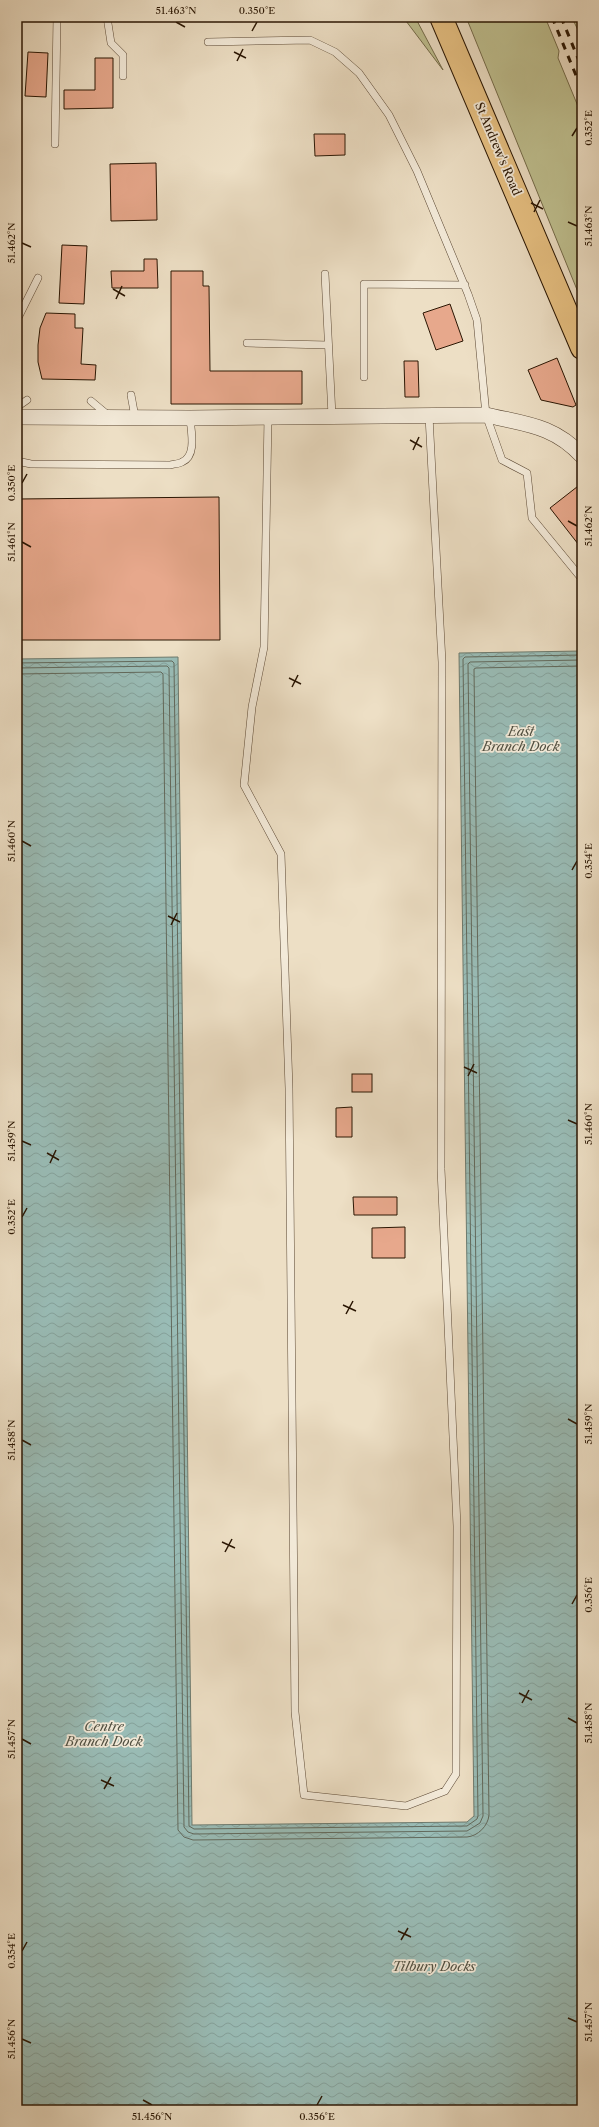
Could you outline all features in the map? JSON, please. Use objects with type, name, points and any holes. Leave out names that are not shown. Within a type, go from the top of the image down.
[{"type":"highway","name":"St Andrew's Road","points":[[441,17],[582,348]]},
{"type":"street","points":[[17,417],[190,418],[268,416],[486,415],[515,422],[530,423],[553,432],[563,438],[582,456]]},
{"type":"lane","points":[[55,144],[57,17]]},
{"type":"lane","points":[[107,17],[111,43],[122,55],[124,76]]},
{"type":"lane","points":[[208,42],[310,40],[335,52],[359,73],[389,115],[417,171],[465,285],[477,320],[486,415],[502,460],[527,472],[532,518],[582,579]]},
{"type":"lane","points":[[17,106],[17,183]]},
{"type":"lane","points":[[325,274],[332,416]]},
{"type":"lane","points":[[17,320],[38,278]]},
{"type":"lane","points":[[364,377],[364,284],[465,285]]},
{"type":"lane","points":[[247,343],[328,345]]},
{"type":"lane","points":[[131,395],[135,417]]},
{"type":"lane","points":[[17,407],[27,400]]},
{"type":"lane","points":[[91,401],[110,417]]},
{"type":"lane","points":[[268,416],[264,647],[252,706],[244,785],[281,854],[289,1088],[295,1712],[304,1796],[406,1806],[446,1791],[456,1774],[457,1526],[441,1169],[442,662],[429,416]]},
{"type":"lane","points":[[17,461],[39,464],[170,465],[183,462],[190,455],[192,440],[190,418]]},
{"type":"green space","points":[[403,17],[415,17],[443,70]]},
{"type":"green space","points":[[466,17],[545,17],[559,51],[558,58],[582,116],[582,302]]},
{"type":"green space","points":[[582,17],[582,38],[572,18]]},
{"type":"water","points":[[582,651],[582,2110],[17,2110],[17,659],[178,657],[192,1825],[467,1822],[474,1816],[459,653]]},
{"type":"building","points":[[17,23],[20,23],[19,67],[17,67]]},
{"type":"building","points":[[28,52],[48,53],[46,97],[25,96]]},
{"type":"building","points":[[95,58],[113,58],[113,108],[64,109],[64,90],[95,90]]},
{"type":"building","points":[[314,134],[345,134],[345,155],[315,156]]},
{"type":"building","points":[[156,163],[157,220],[111,221],[110,164]]},
{"type":"building","points":[[62,245],[87,246],[84,304],[59,303]]},
{"type":"building","points":[[144,259],[157,259],[158,288],[112,288],[111,271],[144,271]]},
{"type":"building","points":[[171,271],[203,271],[203,286],[209,286],[210,371],[302,371],[302,404],[171,404]]},
{"type":"building","points":[[450,304],[463,341],[436,350],[423,313]]},
{"type":"building","points":[[46,313],[75,314],[75,328],[83,328],[81,364],[96,365],[95,380],[42,379],[38,362],[38,345],[40,328]]},
{"type":"building","points":[[557,358],[576,405],[573,407],[541,400],[528,370]]},
{"type":"building","points":[[404,361],[418,361],[419,397],[405,397]]},
{"type":"building","points":[[582,483],[582,549],[550,508]]},
{"type":"building","points":[[219,497],[220,640],[17,640],[17,499]]},
{"type":"building","points":[[352,1074],[372,1074],[372,1092],[352,1092]]},
{"type":"building","points":[[352,1107],[352,1137],[336,1137],[336,1108]]},
{"type":"building","points":[[353,1197],[397,1197],[397,1215],[354,1215]]},
{"type":"building","points":[[405,1227],[405,1258],[372,1258],[372,1228]]},
{"type":"railway","points":[[552,17],[582,90]]},
{"type":"railway","points":[[561,17],[582,68]]},
{"type":"water label","name":"East Branch Dock","points":[[521,738]]},
{"type":"water label","name":"Centre Branch Dock","points":[[104,1734]]},
{"type":"water label","name":"Tilbury Docks","points":[[434,1966]]}]
